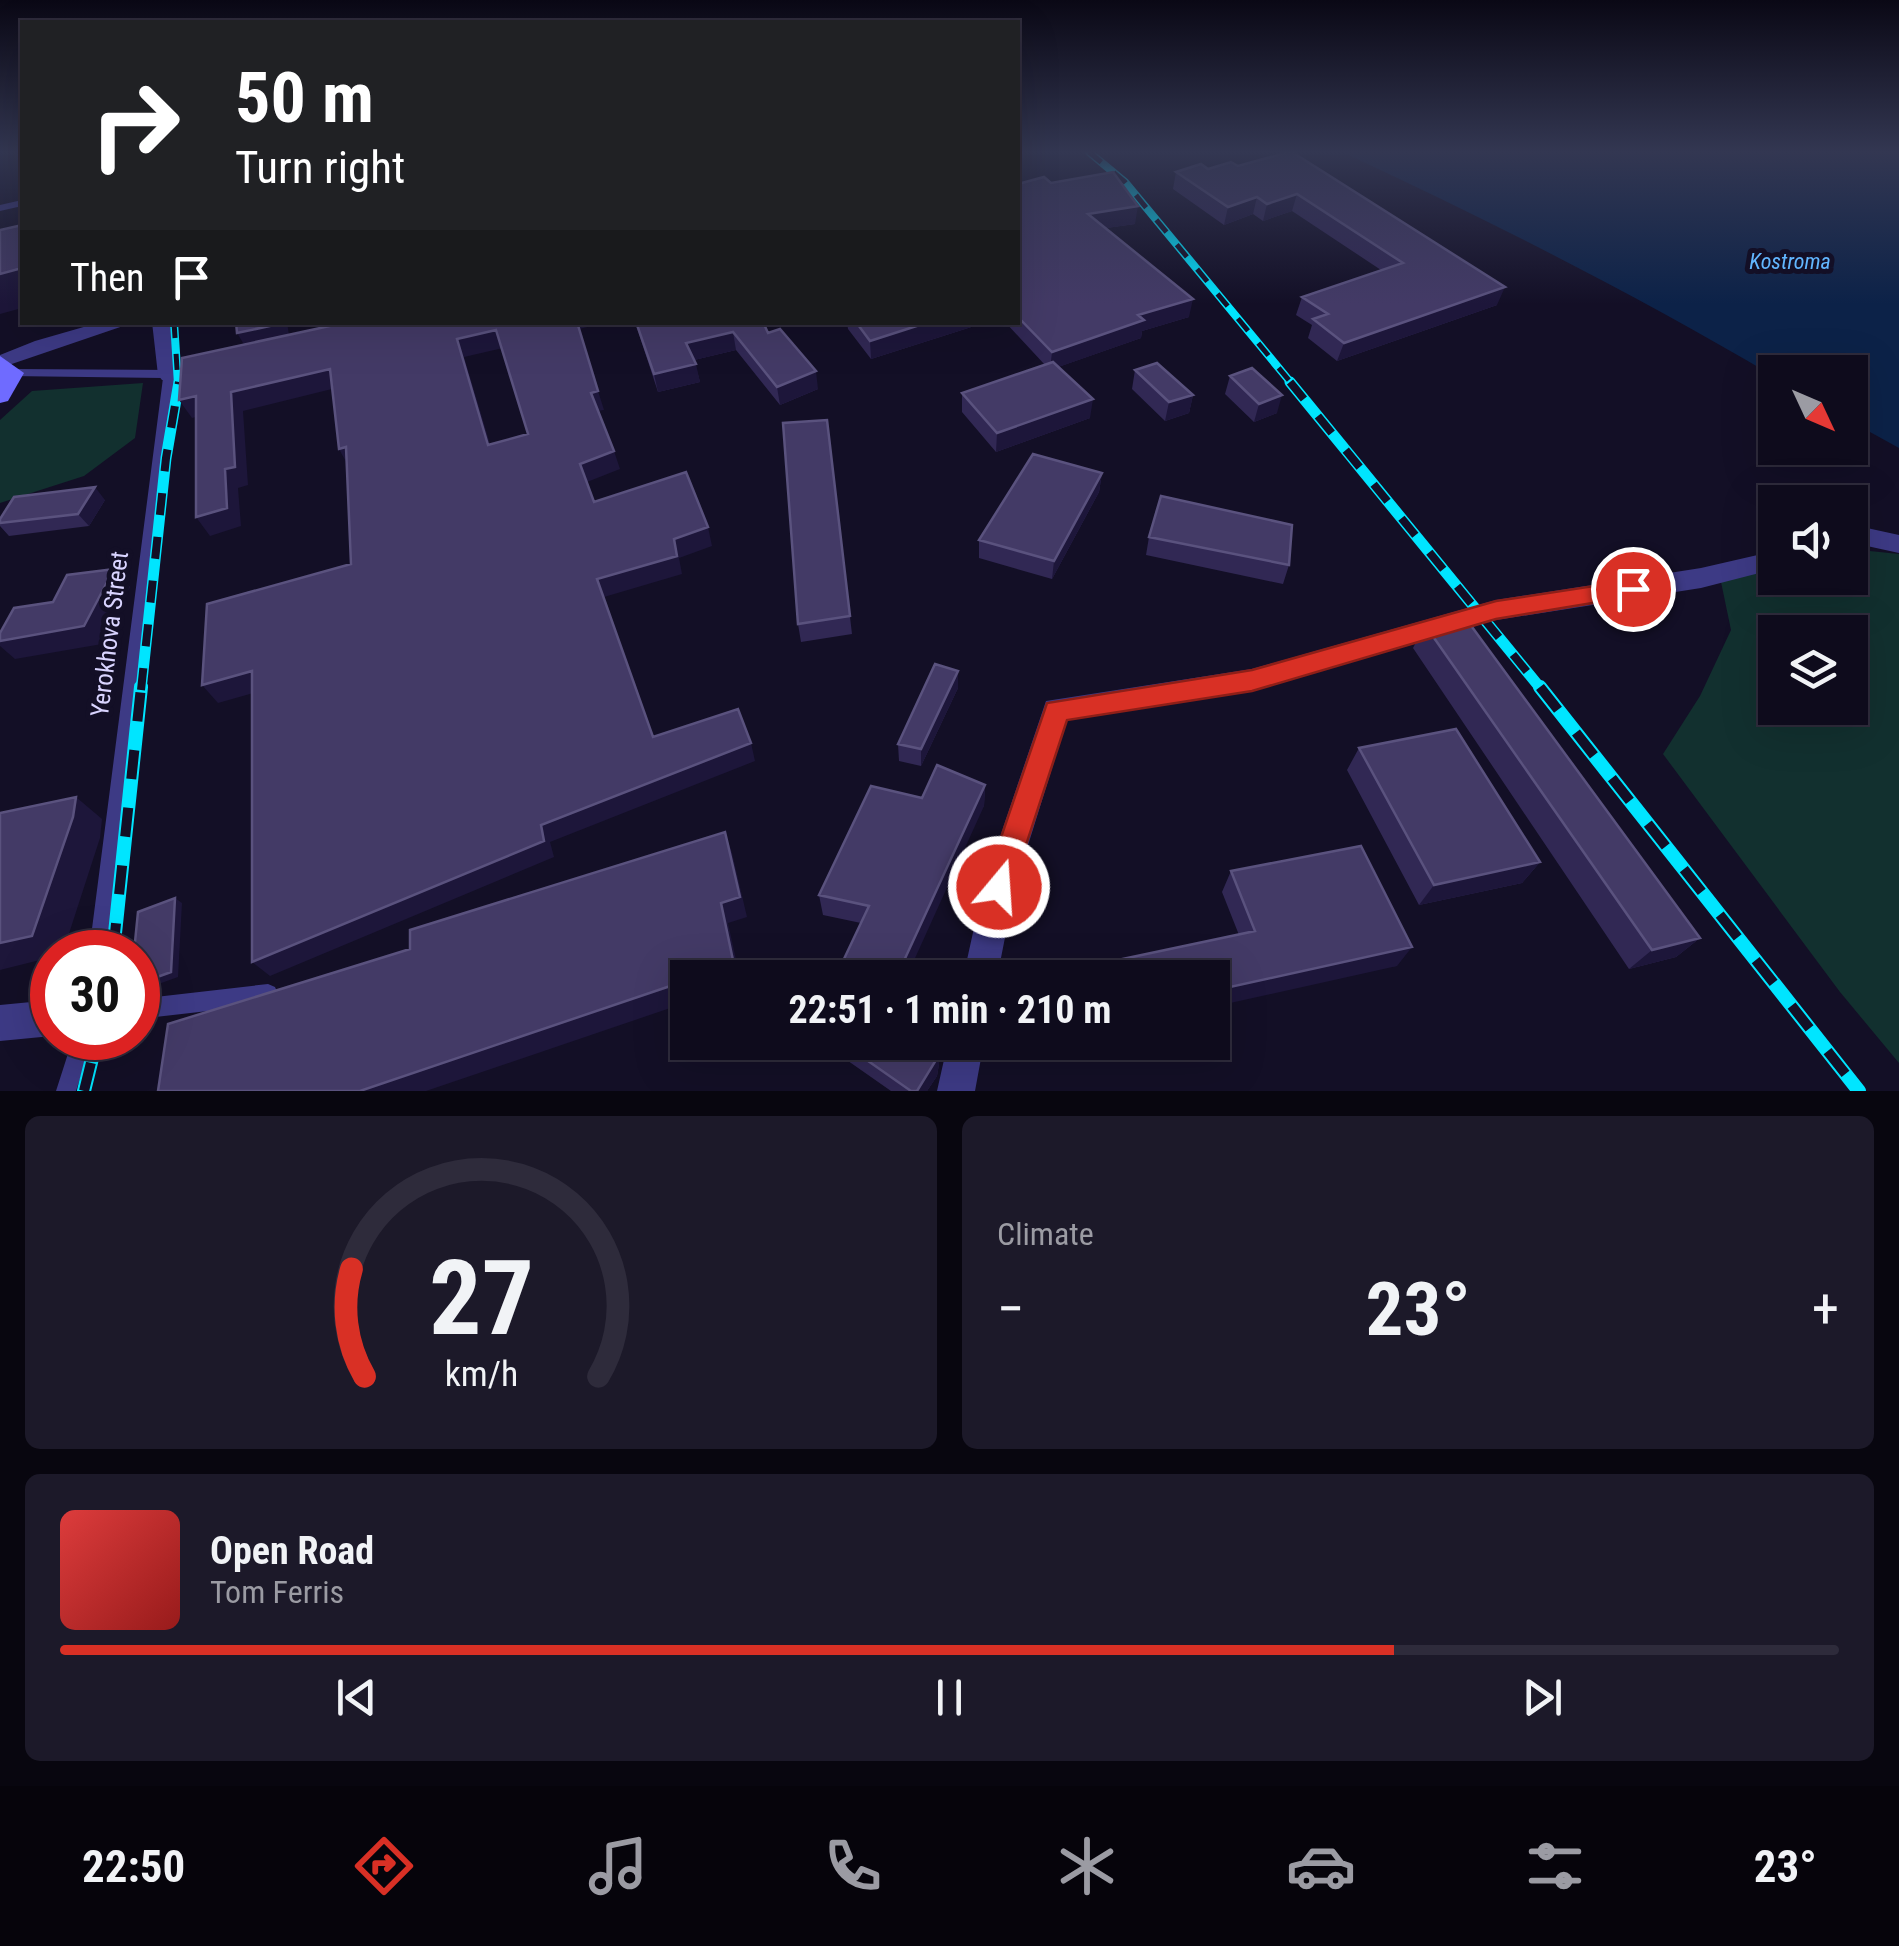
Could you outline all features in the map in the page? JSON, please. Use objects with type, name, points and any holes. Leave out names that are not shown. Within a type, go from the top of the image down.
[{"type":"street","points":[[0,396],[5,365],[42,345],[114,325]]},
{"type":"street","name":"Yerokhova Street","points":[[162,325],[169,376]]},
{"type":"street","points":[[1868,537],[1899,544]]},
{"type":"street","points":[[984,960],[999,887],[1056,710],[1252,680],[1496,610],[1701,578],[1758,564]]},
{"type":"street","points":[[0,1022],[30,1020]]},
{"type":"street","points":[[956,1091],[962,1060]]},
{"type":"lane","points":[[5,365],[169,376],[199,369]]},
{"type":"lane","name":"Yerokhova Street","points":[[101,930],[169,376]]},
{"type":"lane","points":[[160,1006],[268,994]]},
{"type":"lane","points":[[66,1091],[75,1060]]},
{"type":"green space","points":[[143,383],[135,438],[84,476],[0,503],[0,420],[32,391]]},
{"type":"green space","points":[[1868,551],[1899,554],[1899,1063],[1840,992],[1663,754],[1700,696],[1731,630],[1720,577],[1758,562],[1758,595],[1868,595]]},
{"type":"water","name":"Kostroma","points":[[1448,203],[1899,203],[1899,448],[1868,431],[1868,355],[1758,355],[1758,367],[1562,259]]},
{"type":"building","points":[[1020,203],[1136,203],[1138,206],[1088,214],[1193,299],[1138,315],[1144,320],[1052,352],[1020,319]]},
{"type":"building","points":[[1311,203],[1372,203],[1505,287],[1344,343],[1313,319],[1328,314],[1302,297],[1403,263]]},
{"type":"building","points":[[20,225],[20,269],[0,274],[0,230]]},
{"type":"building","points":[[236,325],[274,325],[237,333]]},
{"type":"building","points":[[334,325],[578,325],[598,391],[591,393],[614,451],[580,464],[594,502],[686,472],[708,527],[674,539],[677,556],[597,579],[653,737],[738,709],[751,743],[541,825],[544,841],[252,962],[252,671],[202,685],[207,604],[351,564],[346,447],[339,449],[330,369],[231,392],[235,467],[225,469],[227,508],[196,517],[196,396],[179,400],[182,358]],"holes":[[[496,330],[528,434],[488,445],[457,339]]]},
{"type":"building","points":[[637,325],[764,325],[768,333],[780,329],[816,371],[777,387],[733,332],[686,343],[696,364],[654,374]]},
{"type":"building","points":[[858,325],[920,325],[870,341]]},
{"type":"building","points":[[1053,362],[1093,399],[997,433],[962,393]]},
{"type":"building","points":[[1157,363],[1193,395],[1169,402],[1135,370]]},
{"type":"building","points":[[1252,368],[1282,395],[1259,404],[1230,376]]},
{"type":"building","points":[[827,420],[850,616],[798,624],[783,423]]},
{"type":"building","points":[[1033,454],[1102,473],[1054,561],[979,540]]},
{"type":"building","points":[[95,487],[78,514],[0,523],[14,497]]},
{"type":"building","points":[[1161,496],[1292,525],[1289,565],[1149,537]]},
{"type":"building","points":[[114,569],[84,626],[0,641],[0,633],[14,608],[53,602],[67,575]]},
{"type":"building","points":[[1464,616],[1700,938],[1652,950],[1425,625]]},
{"type":"building","points":[[935,664],[958,671],[921,749],[898,744]]},
{"type":"building","points":[[1456,729],[1540,862],[1434,885],[1359,748]]},
{"type":"building","points":[[937,765],[985,785],[904,960],[844,960],[869,906],[819,895],[871,786],[922,798]]},
{"type":"building","points":[[76,797],[73,817],[34,930],[30,930],[30,936],[0,943],[0,813]]},
{"type":"building","points":[[725,832],[740,897],[721,903],[733,960],[670,960],[670,986],[360,1091],[158,1091],[168,1024],[410,949],[410,930]]},
{"type":"building","points":[[1361,846],[1412,947],[1230,987],[1230,960],[1118,960],[1255,931],[1231,871]]},
{"type":"building","points":[[175,898],[171,972],[160,976],[160,930],[136,930],[138,912]]},
{"type":"building","points":[[867,1060],[936,1060],[917,1091],[911,1091]]},
{"type":"railway","points":[[1142,203],[1292,384]]},
{"type":"railway","points":[[174,325],[178,384]]},
{"type":"railway","points":[[141,690],[166,458],[179,382]]},
{"type":"railway","points":[[1290,382],[1542,690]]},
{"type":"railway","points":[[115,930],[141,687]]},
{"type":"railway","points":[[1540,687],[1859,1091]]},
{"type":"railway","points":[[84,1091],[92,1060]]},
{"type":"route","points":[[999,887],[1056,710],[1252,680],[1496,610],[1633,589]]}]
